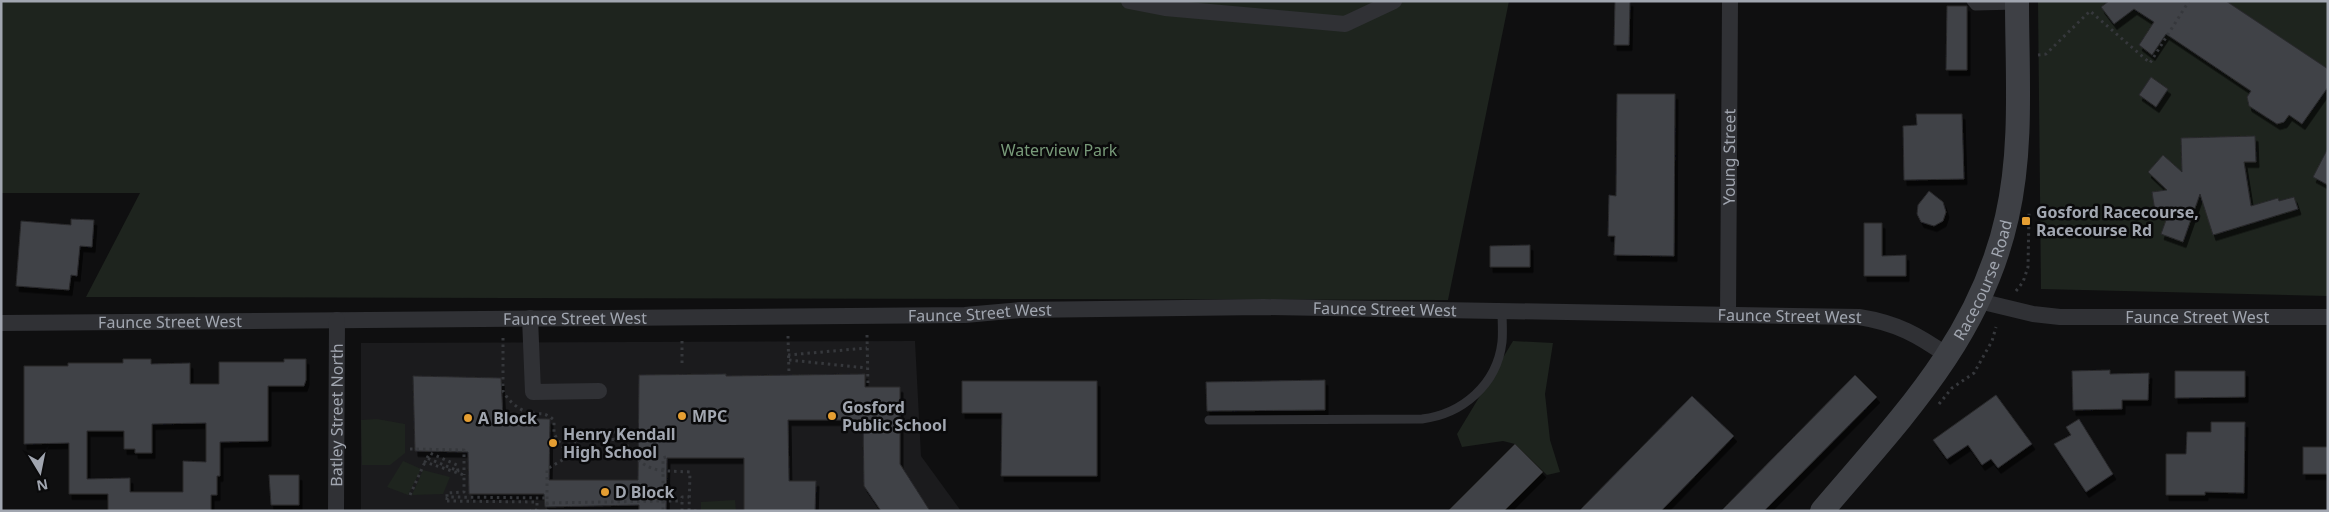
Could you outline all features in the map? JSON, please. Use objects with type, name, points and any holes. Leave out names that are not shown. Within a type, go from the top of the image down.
[{"type":"main road","name":"Racecourse Road","points":[[1822,511],[1894,426],[1948,356],[1979,300],[1993,268],[2008,216],[2016,151],[2017,3]]},
{"type":"street","points":[[1129,1],[1175,9],[1345,24],[1394,1]]},
{"type":"street","name":"Young Street","points":[[1728,315],[1730,1]]},
{"type":"street","name":"Faunce Street West","points":[[1979,300],[2033,314],[2060,317],[2328,317]]},
{"type":"street","name":"Faunce Street West","points":[[1,323],[965,315],[1020,310],[1264,307],[1860,317],[1886,321],[1913,334],[1948,356]]},
{"type":"street","points":[[530,318],[533,392],[599,391]]},
{"type":"street","name":"Batley Street North","points":[[336,511],[337,320]]},
{"type":"lane","points":[[1971,1],[1976,6],[2017,3]]},
{"type":"lane","points":[[1209,420],[1422,419],[1449,413],[1464,406],[1491,373],[1502,344],[1502,311]]},
{"type":"path","points":[[2037,55],[2046,54],[2090,11],[2150,63],[2189,1]]},
{"type":"path","points":[[2016,291],[2023,282],[2028,267],[2029,212]]},
{"type":"path","points":[[867,335],[868,387]]},
{"type":"path","points":[[788,336],[789,374]]},
{"type":"path","points":[[682,337],[682,363]]},
{"type":"path","points":[[503,338],[503,391],[507,398],[527,412],[546,413],[554,420]]},
{"type":"path","points":[[788,358],[867,348]]},
{"type":"path","points":[[788,358],[867,368]]},
{"type":"path","points":[[547,511],[547,469],[569,456],[554,434],[554,420],[557,415]]},
{"type":"path","points":[[615,440],[615,432],[627,432],[627,448],[639,462],[649,469],[690,472],[689,511]]},
{"type":"path","points":[[566,453],[576,440],[640,439]]},
{"type":"path","points":[[410,449],[464,450],[464,492],[447,493],[447,498]]},
{"type":"path","points":[[410,495],[426,460],[430,453],[457,465],[458,470],[426,460]]},
{"type":"path","points":[[663,457],[663,511]]},
{"type":"path","points":[[426,460],[464,475]]},
{"type":"path","points":[[682,511],[682,497],[689,497]]},
{"type":"path","points":[[447,498],[546,498]]},
{"type":"path","points":[[447,498],[447,501],[537,502],[539,511],[530,511]]},
{"type":"path","points":[[546,503],[682,501]]},
{"type":"path","points":[[694,511],[699,511]]},
{"type":"shaded area","name":"Henry Kendall High School","points":[[915,341],[921,456],[961,511],[361,511],[361,343]]},
{"type":"green space","name":"Waterview Park","points":[[1,1],[1509,1],[1448,300],[86,297],[140,193],[1,193]]},
{"type":"green space","points":[[2038,1],[2328,1],[2328,296],[2041,289]]},
{"type":"green space","points":[[1513,341],[1553,343],[1545,394],[1550,440],[1560,472],[1547,475],[1515,444],[1503,441],[1462,447],[1457,434]]},
{"type":"green space","points":[[377,419],[405,424],[405,453],[390,465],[362,465],[361,420]]},
{"type":"green space","points":[[403,461],[421,469],[408,495],[387,487]]},
{"type":"green space","points":[[423,470],[450,477],[443,494],[412,495]]},
{"type":"green space","points":[[735,500],[736,511],[701,511],[701,502]]},
{"type":"building","points":[[1615,1],[1630,1],[1629,45],[1614,45]]},
{"type":"building","points":[[2109,1],[2226,1],[2328,69],[2328,87],[2302,124],[2289,115],[2284,122],[2277,124],[2249,106],[2247,97],[2251,91],[2166,34],[2152,55],[2139,45],[2154,22],[2134,9],[2114,24],[2101,7]]},
{"type":"building","points":[[1947,6],[1967,6],[1967,70],[1946,70]]},
{"type":"building","points":[[2151,77],[2168,89],[2156,107],[2139,95]]},
{"type":"building","points":[[1617,94],[1675,94],[1674,256],[1614,255],[1615,236],[1608,236],[1609,195],[1616,196]]},
{"type":"building","points":[[1916,114],[1962,114],[1964,179],[1904,180],[1903,126],[1917,125]]},
{"type":"building","points":[[2255,136],[2256,162],[2244,162],[2251,206],[2278,198],[2279,201],[2294,197],[2298,209],[2213,235],[2200,194],[2183,242],[2161,234],[2170,209],[2155,211],[2152,192],[2167,190],[2148,172],[2163,155],[2182,172],[2181,138]]},
{"type":"building","points":[[2328,148],[2328,185],[2313,177]]},
{"type":"building","points":[[1929,191],[1943,202],[1946,212],[1943,221],[1934,226],[1921,222],[1917,214],[1918,205]]},
{"type":"building","points":[[71,219],[94,220],[92,247],[80,246],[77,276],[71,275],[69,290],[16,286],[21,221],[71,225]]},
{"type":"building","points":[[1864,223],[1882,223],[1882,256],[1906,255],[1906,276],[1864,276]]},
{"type":"building","points":[[1530,245],[1530,267],[1490,267],[1490,246]]},
{"type":"building","points":[[123,359],[151,359],[151,364],[190,363],[190,384],[219,384],[219,362],[284,362],[284,359],[306,359],[306,380],[304,386],[268,386],[268,441],[220,442],[220,476],[217,476],[217,495],[211,495],[211,511],[108,511],[108,494],[69,494],[69,443],[24,444],[24,366],[68,366],[68,363],[123,363]],"holes":[[[206,423],[206,462],[183,461],[183,492],[130,492],[130,478],[87,479],[87,431],[124,431],[124,449],[135,449],[135,453],[152,453],[152,424]]]},
{"type":"building","points":[[2110,370],[2110,374],[2149,373],[2148,400],[2122,400],[2122,409],[2073,410],[2072,371]]},
{"type":"building","points":[[2175,371],[2245,371],[2245,397],[2175,398]]},
{"type":"building","points":[[726,374],[726,376],[865,374],[865,387],[900,387],[900,464],[930,511],[881,511],[864,486],[863,420],[788,420],[789,481],[816,481],[815,511],[744,511],[744,458],[667,458],[666,511],[639,511],[639,505],[545,507],[544,494],[469,494],[468,452],[415,451],[413,376],[501,378],[503,418],[550,419],[549,480],[638,480],[639,375]]},
{"type":"building","points":[[1855,375],[1877,397],[1764,511],[1721,511]]},
{"type":"building","points":[[1325,380],[1325,410],[1207,411],[1206,382]]},
{"type":"building","points":[[962,381],[1097,381],[1097,476],[1001,476],[1002,413],[962,413]]},
{"type":"building","points":[[1996,395],[2032,444],[1998,468],[1991,459],[1982,465],[1968,445],[1947,459],[1933,440]]},
{"type":"building","points":[[1692,396],[1734,436],[1661,511],[1579,511]]},
{"type":"building","points":[[2079,419],[2113,474],[2086,492],[2054,444],[2071,435],[2066,427]]},
{"type":"building","points":[[2211,422],[2245,422],[2244,493],[2205,492],[2205,495],[2166,495],[2166,454],[2186,454],[2187,432],[2211,432]]},
{"type":"building","points":[[1515,444],[1543,472],[1504,511],[1448,511]]},
{"type":"building","points":[[2303,447],[2328,447],[2328,474],[2303,474]]},
{"type":"building","points":[[269,475],[299,475],[299,505],[271,505]]},
{"type":"place","name":"Gosford Racecourse, Racecourse Rd","points":[[2026,221]]},
{"type":"place","name":"MPC","points":[[682,416]]},
{"type":"place","name":"Gosford Public School","points":[[832,416]]},
{"type":"place","name":"A Block","points":[[468,418]]},
{"type":"place","name":"Henry Kendall High School","points":[[553,443]]},
{"type":"place","name":"D Block","points":[[605,492]]}]
